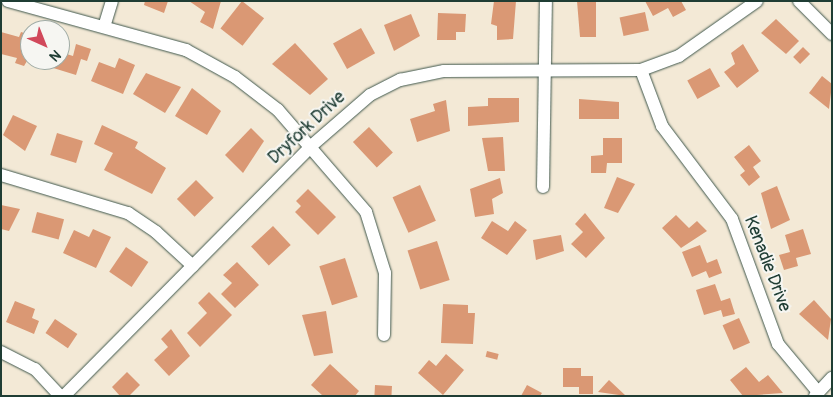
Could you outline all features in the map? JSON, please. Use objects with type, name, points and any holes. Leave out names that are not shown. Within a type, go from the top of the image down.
[{"type":"street","points":[[8,1],[186,50],[235,77],[278,110],[349,188],[378,242],[385,273],[384,335]]},
{"type":"street","points":[[104,27],[112,1]]},
{"type":"street","points":[[543,187],[546,1]]},
{"type":"street","name":"Dryfork Drive","points":[[62,396],[342,115],[400,80],[444,70],[641,70],[678,56],[757,1]]},
{"type":"street","points":[[799,1],[832,34]]},
{"type":"street","name":"Kenadie Drive","points":[[641,70],[662,126],[732,219],[778,344],[816,394]]},
{"type":"street","points":[[1,174],[128,213],[156,232],[193,266]]},
{"type":"street","points":[[1,352],[35,369],[62,396]]},
{"type":"street","points":[[816,394],[832,378]]},
{"type":"building","points":[[145,1],[168,1],[164,13],[144,5]]},
{"type":"building","points":[[189,1],[221,1],[213,29],[200,22],[205,12]]},
{"type":"building","points":[[242,1],[264,18],[243,46],[220,29]]},
{"type":"building","points":[[494,1],[516,1],[513,39],[497,40],[497,26],[491,24]]},
{"type":"building","points":[[577,1],[596,1],[596,37],[580,37]]},
{"type":"building","points":[[645,1],[681,1],[686,10],[673,17],[668,8],[653,16]]},
{"type":"building","points":[[645,12],[649,31],[624,36],[620,17]]},
{"type":"building","points":[[438,13],[466,14],[465,32],[456,32],[456,40],[437,40]]},
{"type":"building","points":[[411,14],[420,36],[394,51],[384,25]]},
{"type":"building","points":[[776,19],[799,41],[786,54],[761,33]]},
{"type":"building","points":[[361,28],[375,53],[347,69],[333,44]]},
{"type":"building","points":[[1,32],[19,37],[20,34],[20,65],[15,63],[17,58],[1,54]]},
{"type":"building","points":[[295,43],[328,79],[310,95],[272,64]]},
{"type":"building","points":[[76,44],[91,49],[87,61],[81,59],[76,75],[60,70],[70,70],[70,55],[73,56]]},
{"type":"building","points":[[743,44],[759,71],[737,88],[724,72],[735,64],[731,53]]},
{"type":"building","points":[[803,47],[810,54],[800,64],[793,57]]},
{"type":"building","points":[[119,58],[135,65],[123,94],[91,81],[99,62],[115,68]]},
{"type":"building","points":[[710,68],[720,86],[697,99],[687,81]]},
{"type":"building","points":[[146,73],[181,87],[165,113],[133,94]]},
{"type":"building","points":[[822,76],[832,84],[829,109],[809,93]]},
{"type":"building","points":[[192,88],[221,111],[207,135],[175,116]]},
{"type":"building","points":[[488,98],[519,98],[519,122],[468,126],[468,107],[488,106]]},
{"type":"building","points":[[579,99],[619,102],[619,119],[579,119]]},
{"type":"building","points":[[446,100],[450,131],[417,142],[410,119],[435,111],[433,104]]},
{"type":"building","points":[[13,115],[37,126],[25,151],[3,135]]},
{"type":"building","points":[[102,125],[138,142],[135,148],[166,168],[152,194],[104,170],[113,153],[94,144]]},
{"type":"building","points":[[369,127],[393,153],[377,168],[353,142]]},
{"type":"building","points":[[251,128],[264,141],[243,173],[225,155]]},
{"type":"building","points":[[57,133],[83,141],[76,163],[50,155]]},
{"type":"building","points":[[503,137],[505,171],[488,171],[482,138]]},
{"type":"building","points":[[603,138],[622,138],[622,163],[607,163],[606,173],[591,173],[591,156],[603,155]]},
{"type":"building","points":[[749,145],[761,161],[753,167],[760,177],[749,186],[740,175],[745,171],[734,157]]},
{"type":"building","points":[[617,177],[635,184],[618,213],[604,208]]},
{"type":"building","points":[[500,178],[503,193],[492,199],[494,214],[475,217],[470,189]]},
{"type":"building","points":[[196,180],[214,198],[195,217],[177,199]]},
{"type":"building","points":[[420,185],[436,221],[408,233],[393,197]]},
{"type":"building","points":[[777,186],[790,220],[771,229],[761,193]]},
{"type":"building","points":[[308,189],[336,217],[318,235],[295,212],[301,206],[296,201]]},
{"type":"building","points":[[1,205],[20,209],[9,231],[1,229]]},
{"type":"building","points":[[37,212],[64,219],[59,240],[32,232]]},
{"type":"building","points":[[585,213],[605,238],[586,258],[571,244],[583,232],[575,224]]},
{"type":"building","points":[[676,215],[689,228],[697,221],[707,231],[681,248],[662,228]]},
{"type":"building","points":[[492,221],[508,231],[515,221],[527,230],[507,255],[481,238]]},
{"type":"building","points":[[273,226],[291,245],[269,265],[251,246]]},
{"type":"building","points":[[93,229],[111,237],[96,268],[63,253],[74,230],[89,237]]},
{"type":"building","points":[[803,229],[811,254],[796,258],[798,266],[784,270],[779,255],[790,252],[785,235]]},
{"type":"building","points":[[561,235],[564,251],[536,260],[533,240]]},
{"type":"building","points":[[437,241],[450,280],[420,290],[408,251]]},
{"type":"building","points":[[700,245],[707,263],[717,259],[722,273],[709,278],[706,271],[692,277],[682,252]]},
{"type":"building","points":[[126,247],[148,262],[132,287],[109,272]]},
{"type":"building","points":[[345,258],[358,297],[332,305],[319,266]]},
{"type":"building","points":[[237,262],[259,285],[235,308],[221,294],[232,283],[223,275]]},
{"type":"building","points":[[715,284],[721,301],[730,298],[735,314],[723,317],[721,310],[704,315],[696,290]]},
{"type":"building","points":[[209,292],[232,315],[200,347],[187,333],[207,313],[198,303]]},
{"type":"building","points":[[814,300],[831,319],[828,340],[799,314]]},
{"type":"building","points":[[15,301],[35,309],[32,318],[39,321],[34,334],[6,322]]},
{"type":"building","points":[[443,304],[468,305],[468,313],[475,313],[473,344],[441,343]]},
{"type":"building","points":[[326,311],[333,353],[314,356],[302,315]]},
{"type":"building","points":[[739,318],[750,343],[734,350],[723,325]]},
{"type":"building","points":[[55,319],[77,334],[68,348],[45,333]]},
{"type":"building","points":[[171,329],[190,356],[169,376],[154,360],[168,347],[161,339]]},
{"type":"building","points":[[487,351],[499,354],[497,360],[486,357]]},
{"type":"building","points":[[446,354],[464,370],[443,395],[418,373],[429,360],[436,366]]},
{"type":"building","points":[[330,364],[359,391],[355,396],[323,396],[311,385]]},
{"type":"building","points":[[746,367],[759,382],[768,375],[783,393],[743,396],[730,380]]},
{"type":"building","points":[[563,368],[581,368],[581,376],[593,376],[593,394],[579,394],[579,387],[563,387]]},
{"type":"building","points":[[127,372],[140,385],[129,396],[120,396],[112,387]]},
{"type":"building","points":[[609,380],[626,396],[598,392]]},
{"type":"building","points":[[375,385],[392,386],[391,396],[374,396]]},
{"type":"building","points":[[527,385],[542,393],[540,396],[521,396]]}]
